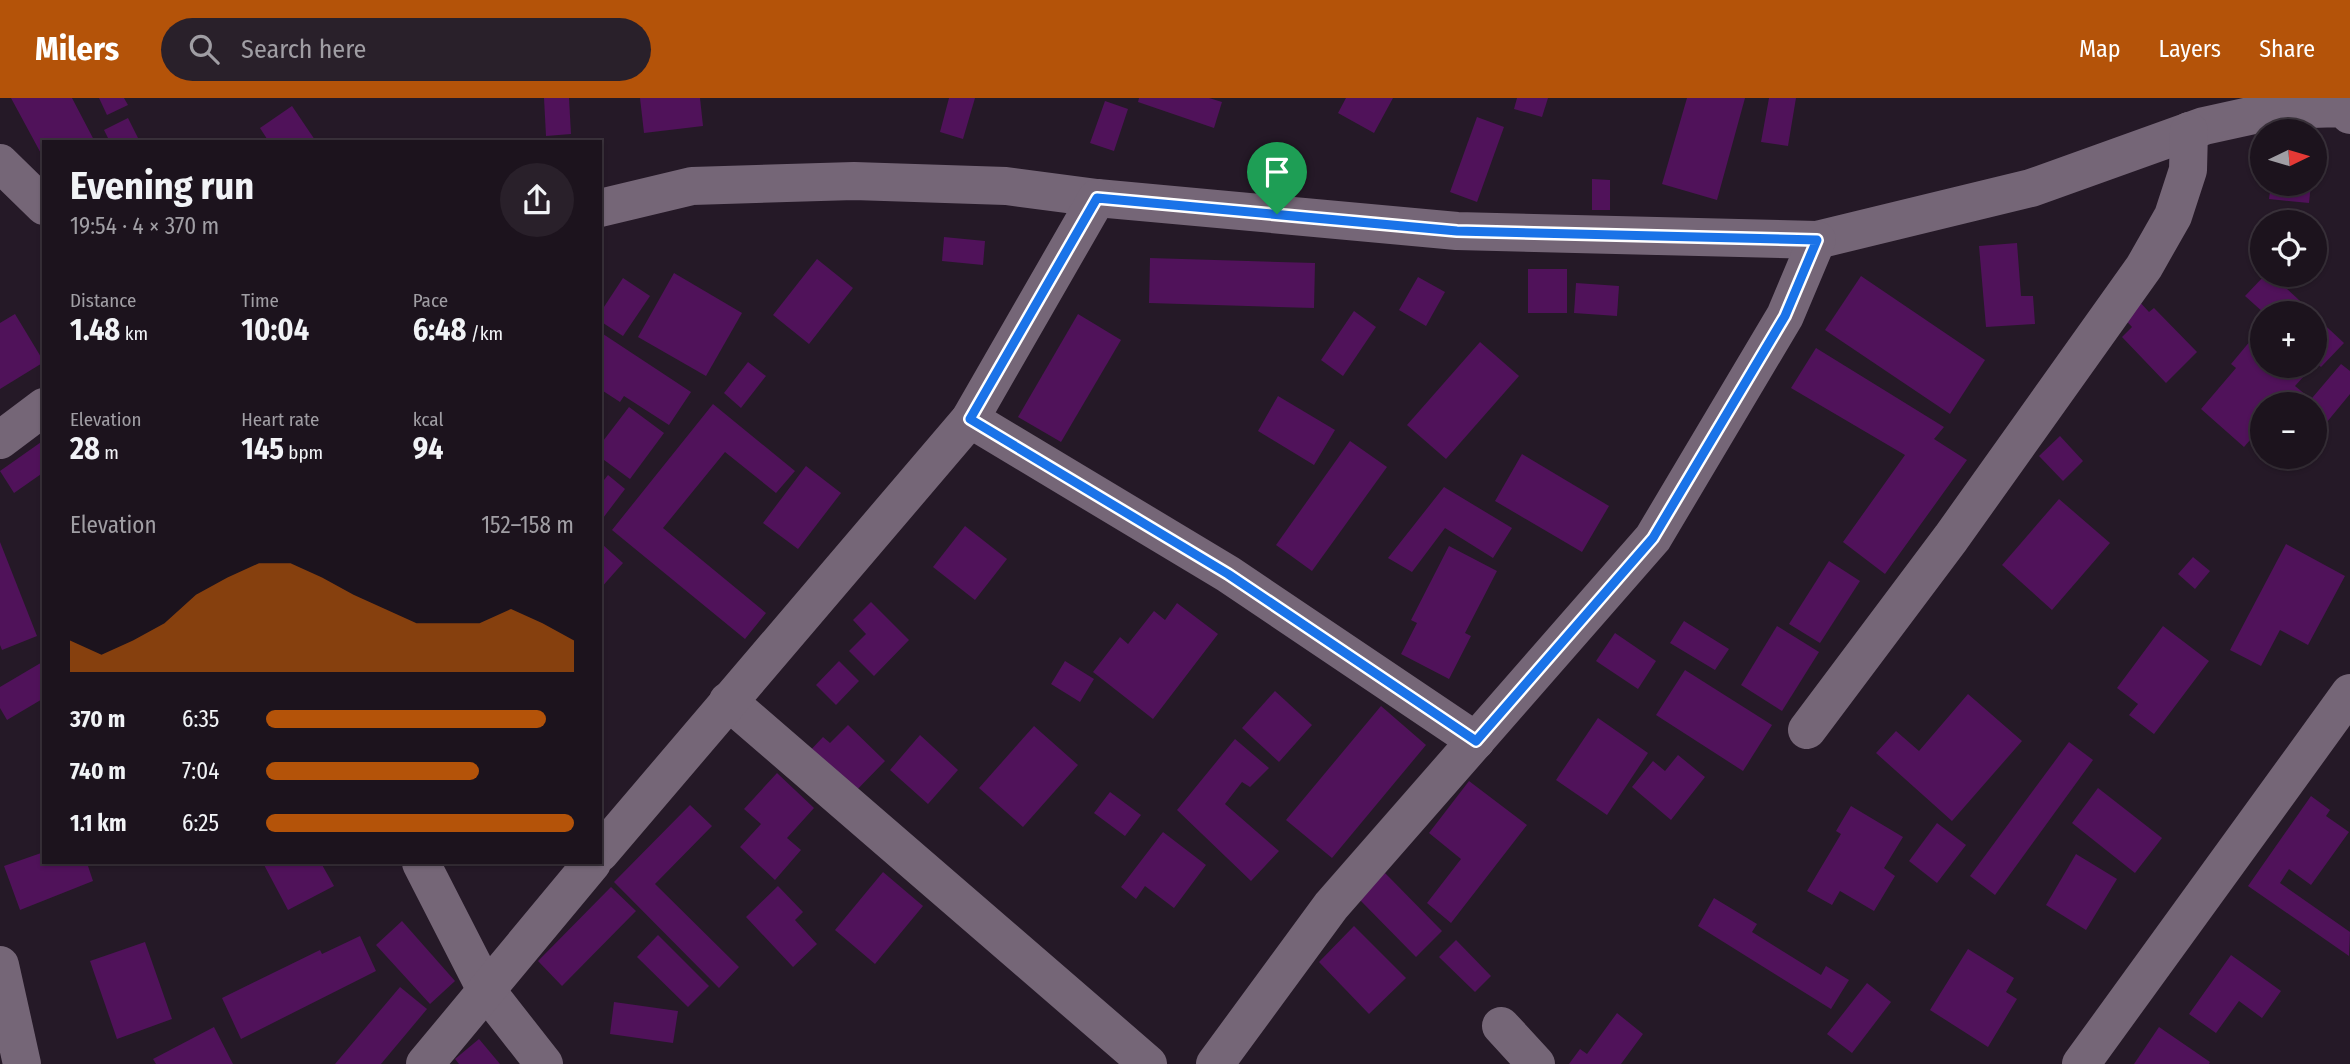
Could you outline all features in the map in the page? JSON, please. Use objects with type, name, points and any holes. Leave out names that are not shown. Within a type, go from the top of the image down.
[{"type":"street","points":[[602,208],[692,186],[854,181],[1006,186],[1097,198],[1457,231],[1817,240],[2031,188],[2196,119],[2277,110],[2348,109]]},
{"type":"street","points":[[1807,730],[1951,538],[2144,267],[2173,216],[2188,170],[2196,119]]},
{"type":"street","points":[[0,163],[42,204]]},
{"type":"street","points":[[602,851],[970,419],[1097,198]]},
{"type":"street","points":[[1215,1064],[1331,906],[1653,538],[1785,316],[1817,240]]},
{"type":"street","points":[[0,440],[42,408]]},
{"type":"street","points":[[970,419],[1228,574],[1476,741]]},
{"type":"street","points":[[2081,1064],[2350,693]]},
{"type":"street","points":[[728,701],[1147,1064]]},
{"type":"street","points":[[422,864],[486,990],[544,1064]]},
{"type":"street","points":[[425,1064],[591,864]]},
{"type":"street","points":[[0,965],[22,1064]]},
{"type":"street","points":[[1501,1026],[1536,1064]]},
{"type":"building","points":[[11,98],[72,98],[94,140],[42,140],[42,155]]},
{"type":"building","points":[[99,98],[124,98],[128,105],[107,115]]},
{"type":"building","points":[[544,98],[569,98],[571,134],[546,136]]},
{"type":"building","points":[[640,98],[700,98],[703,126],[644,133]]},
{"type":"building","points":[[949,98],[975,98],[963,139],[940,132]]},
{"type":"building","points":[[1139,98],[1209,98],[1222,102],[1214,128],[1138,102]]},
{"type":"building","points":[[1346,98],[1393,98],[1374,133],[1338,113]]},
{"type":"building","points":[[1517,98],[1548,98],[1542,117],[1514,109]]},
{"type":"building","points":[[1687,98],[1745,98],[1717,200],[1662,184]]},
{"type":"building","points":[[1769,98],[1796,98],[1788,146],[1761,142]]},
{"type":"building","points":[[1105,101],[1128,109],[1114,151],[1090,143]]},
{"type":"building","points":[[292,106],[315,140],[268,140],[260,128]]},
{"type":"building","points":[[1477,117],[1504,127],[1477,202],[1450,192]]},
{"type":"building","points":[[128,118],[139,140],[109,140],[104,130]]},
{"type":"building","points":[[1592,179],[1610,180],[1610,210],[1592,210]]},
{"type":"building","points":[[2269,196],[2310,196],[2309,203],[2269,199]]},
{"type":"building","points":[[944,237],[985,241],[983,265],[942,261]]},
{"type":"building","points":[[2017,243],[2021,296],[2033,296],[2035,324],[1986,327],[1979,246]]},
{"type":"building","points":[[1150,258],[1315,263],[1314,308],[1149,303]]},
{"type":"building","points":[[817,259],[853,288],[809,344],[773,315]]},
{"type":"building","points":[[1528,269],[1567,269],[1567,313],[1528,313]]},
{"type":"building","points":[[674,273],[742,313],[706,376],[638,337]]},
{"type":"building","points":[[1861,276],[1985,360],[1950,414],[1825,330]]},
{"type":"building","points":[[1418,277],[1445,292],[1426,326],[1399,310]]},
{"type":"building","points":[[623,278],[650,296],[623,336],[602,322],[602,310]]},
{"type":"building","points":[[1576,283],[1619,286],[1617,316],[1574,313]]},
{"type":"building","points":[[2254,287],[2285,287],[2300,301],[2251,301],[2245,296]]},
{"type":"building","points":[[2136,298],[2149,312],[2154,308],[2197,352],[2166,383],[2122,337],[2132,327],[2119,313]]},
{"type":"building","points":[[1354,311],[1376,327],[1343,376],[1321,360]]},
{"type":"building","points":[[15,314],[42,359],[42,363],[0,389],[0,323]]},
{"type":"building","points":[[1078,314],[1121,340],[1061,442],[1018,417]]},
{"type":"building","points":[[2327,327],[2344,343],[2327,361]]},
{"type":"building","points":[[602,333],[691,392],[669,425],[624,396],[620,402],[602,390]]},
{"type":"building","points":[[2250,341],[2250,378],[2302,378],[2295,386],[2302,392],[2250,392],[2250,440],[2244,447],[2201,409],[2236,368],[2231,364]]},
{"type":"building","points":[[1480,342],[1519,376],[1446,459],[1407,425]]},
{"type":"building","points":[[1816,348],[1944,427],[1934,439],[1967,460],[1885,574],[1843,542],[1905,455],[1791,388]]},
{"type":"building","points":[[748,362],[766,376],[741,408],[724,393]]},
{"type":"building","points":[[2341,364],[2350,371],[2350,394],[2327,422],[2327,392],[2317,392]]},
{"type":"building","points":[[1278,396],[1335,430],[1314,465],[1258,431]]},
{"type":"building","points":[[713,404],[795,471],[776,493],[725,452],[663,528],[766,613],[745,639],[612,530]]},
{"type":"building","points":[[629,407],[664,433],[630,479],[602,458],[602,442]]},
{"type":"building","points":[[2060,436],[2083,461],[2063,481],[2039,456]]},
{"type":"building","points":[[42,441],[42,473],[14,493],[0,471]]},
{"type":"building","points":[[1350,441],[1387,467],[1312,571],[1276,545]]},
{"type":"building","points":[[1522,454],[1609,506],[1582,552],[1495,501]]},
{"type":"building","points":[[806,466],[841,493],[798,549],[763,523]]},
{"type":"building","points":[[608,475],[625,489],[602,519],[602,482]]},
{"type":"building","points":[[1444,487],[1512,528],[1493,558],[1445,528],[1412,572],[1388,558]]},
{"type":"building","points":[[2059,499],[2110,543],[2052,610],[2002,565]]},
{"type":"building","points":[[965,526],[1007,559],[975,600],[933,567]]},
{"type":"building","points":[[0,542],[37,636],[2,650],[0,645]]},
{"type":"building","points":[[2286,544],[2345,576],[2308,645],[2280,630],[2261,666],[2230,650]]},
{"type":"building","points":[[602,546],[623,563],[602,587]]},
{"type":"building","points":[[1449,546],[1497,571],[1465,633],[1471,636],[1449,679],[1401,654],[1417,623],[1411,620]]},
{"type":"building","points":[[2193,557],[2210,571],[2195,589],[2178,574]]},
{"type":"building","points":[[1829,561],[1860,581],[1820,643],[1789,624]]},
{"type":"building","points":[[871,602],[909,640],[874,676],[849,651],[866,634],[853,620]]},
{"type":"building","points":[[1177,603],[1218,634],[1153,719],[1093,672],[1120,637],[1128,644],[1154,611],[1165,620]]},
{"type":"building","points":[[1684,621],[1729,649],[1715,670],[1670,643]]},
{"type":"building","points":[[1777,626],[1819,652],[1782,711],[1741,685]]},
{"type":"building","points":[[2163,626],[2209,661],[2154,734],[2129,715],[2138,704],[2117,688]]},
{"type":"building","points":[[1615,633],[1656,661],[1638,689],[1596,661]]},
{"type":"building","points":[[839,661],[859,681],[836,705],[816,685]]},
{"type":"building","points":[[1065,661],[1094,679],[1080,702],[1051,684]]},
{"type":"building","points":[[42,662],[42,699],[7,720],[0,708],[0,687]]},
{"type":"building","points":[[1685,670],[1772,725],[1743,771],[1656,715]]},
{"type":"building","points":[[1275,691],[1312,725],[1279,762],[1242,728]]},
{"type":"building","points":[[1968,694],[2022,741],[1952,821],[1876,753],[1896,731],[1919,751]]},
{"type":"building","points":[[1381,706],[1426,745],[1332,858],[1286,820]]},
{"type":"building","points":[[1598,718],[1648,753],[1607,815],[1556,780]]},
{"type":"building","points":[[848,725],[885,761],[849,798],[806,755],[823,737],[830,743]]},
{"type":"building","points":[[1034,726],[1078,765],[1023,827],[979,788]]},
{"type":"building","points":[[920,735],[958,770],[928,804],[890,770]]},
{"type":"building","points":[[1235,739],[1269,768],[1250,787],[1242,782],[1225,804],[1279,851],[1251,881],[1177,810]]},
{"type":"building","points":[[2069,742],[2093,760],[1995,895],[1970,876]]},
{"type":"building","points":[[1678,755],[1705,777],[1671,820],[1632,787],[1653,761],[1665,771]]},
{"type":"building","points":[[777,773],[814,808],[787,838],[801,850],[775,880],[740,847],[761,824],[744,809]]},
{"type":"building","points":[[1469,781],[1527,825],[1451,923],[1427,903],[1461,859],[1429,833]]},
{"type":"building","points":[[2098,788],[2162,838],[2135,873],[2072,823]]},
{"type":"building","points":[[1110,792],[1141,815],[1125,836],[1094,813]]},
{"type":"building","points":[[2311,796],[2330,810],[2326,816],[2349,832],[2311,885],[2289,869],[2280,883],[2350,932],[2349,956],[2248,886]]},
{"type":"building","points":[[690,805],[712,826],[655,884],[739,967],[719,988],[614,882]]},
{"type":"building","points":[[1851,806],[1903,837],[1884,868],[1895,876],[1874,911],[1840,891],[1832,905],[1807,891],[1841,834],[1836,831]]},
{"type":"building","points":[[1937,823],[1966,845],[1937,883],[1909,861]]},
{"type":"building","points":[[1163,832],[1206,865],[1174,908],[1145,886],[1136,899],[1121,887]]},
{"type":"building","points":[[42,853],[42,864],[87,864],[93,881],[20,910],[4,866]]},
{"type":"building","points":[[2076,854],[2117,879],[2086,930],[2046,905]]},
{"type":"building","points":[[264,864],[322,864],[334,886],[288,910]]},
{"type":"building","points":[[883,872],[923,906],[875,964],[835,930]]},
{"type":"building","points":[[1385,873],[1442,931],[1416,957],[1359,899]]},
{"type":"building","points":[[778,886],[803,912],[795,920],[817,944],[793,967],[746,917]]},
{"type":"building","points":[[611,887],[636,911],[562,986],[538,961]]},
{"type":"building","points":[[1714,898],[1757,924],[1752,932],[1821,975],[1826,966],[1849,980],[1831,1009],[1698,926]]},
{"type":"building","points":[[402,921],[455,981],[430,1004],[376,945]]},
{"type":"building","points":[[1354,926],[1406,978],[1369,1014],[1319,962]]},
{"type":"building","points":[[658,935],[709,986],[688,1007],[637,957]]},
{"type":"building","points":[[360,936],[376,971],[241,1039],[222,998],[320,950],[322,954]]},
{"type":"building","points":[[1456,940],[1491,976],[1475,992],[1439,957]]},
{"type":"building","points":[[145,942],[172,1019],[117,1039],[90,961]]},
{"type":"building","points":[[1968,949],[2014,978],[2006,992],[2017,999],[1988,1047],[1930,1010]]},
{"type":"building","points":[[2231,955],[2281,991],[2262,1018],[2239,1001],[2216,1033],[2189,1014]]},
{"type":"building","points":[[1867,983],[1891,1002],[1852,1053],[1827,1034]]},
{"type":"building","points":[[400,987],[427,1009],[381,1064],[335,1064]]},
{"type":"building","points":[[614,1002],[678,1011],[673,1043],[610,1034]]},
{"type":"building","points":[[1617,1013],[1643,1034],[1621,1064],[1569,1064],[1580,1049],[1587,1054]]},
{"type":"building","points":[[214,1027],[233,1064],[156,1064],[153,1059]]},
{"type":"building","points":[[2159,1027],[2210,1062],[2209,1064],[2134,1064]]},
{"type":"building","points":[[479,1039],[500,1064],[459,1064],[455,1059]]},
{"type":"route","points":[[1097,198],[1277,214],[1457,231],[1817,240],[1785,316],[1653,538],[1476,741],[1228,574],[970,419],[1097,198]]}]
